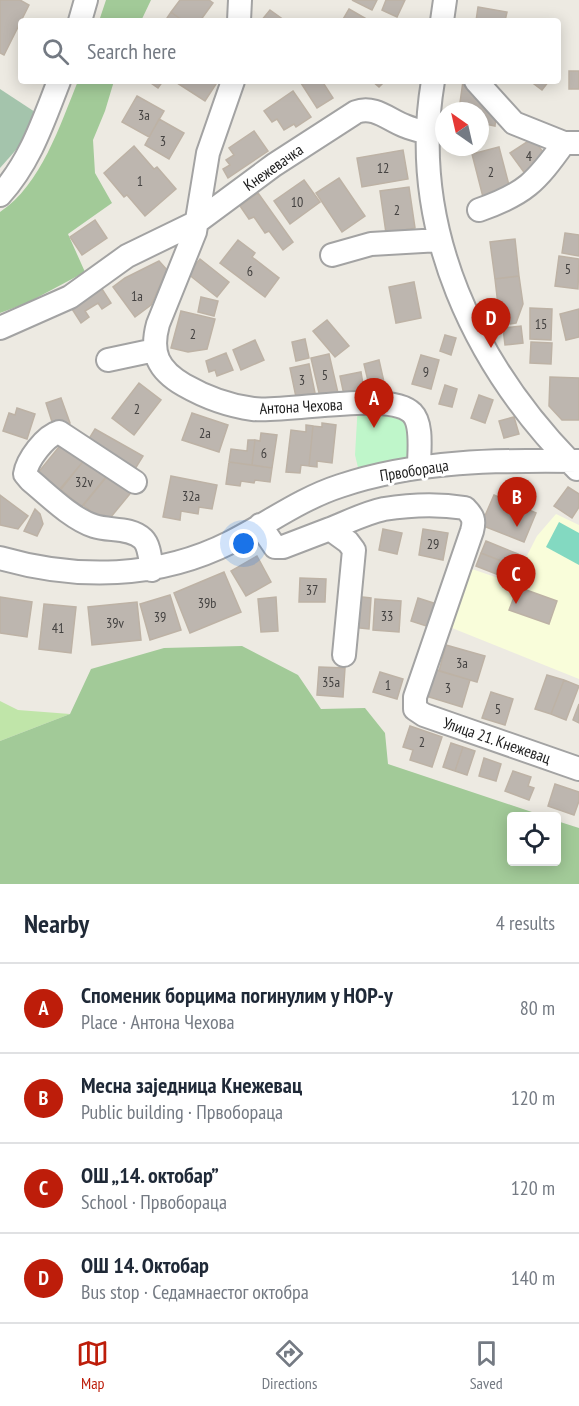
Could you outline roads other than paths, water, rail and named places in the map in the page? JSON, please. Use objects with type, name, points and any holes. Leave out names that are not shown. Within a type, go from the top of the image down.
[{"type":"street","points":[[81,18],[86,0]]},
{"type":"street","points":[[239,18],[240,0]]},
{"type":"street","points":[[443,18],[446,0]]},
{"type":"street","points":[[0,195],[13,181],[35,144],[58,84]]},
{"type":"street","points":[[108,360],[155,350],[154,339],[158,324],[191,243],[197,222],[208,153],[231,84]]},
{"type":"street","points":[[433,84],[428,133],[428,179],[432,208],[440,240],[467,317],[488,357],[531,417],[576,464]]},
{"type":"street","points":[[479,84],[514,123],[572,143],[528,187],[502,202],[479,210]]},
{"type":"street","name":"Кнежевачка","points":[[197,222],[274,165],[363,109],[374,111],[405,126],[428,133]]},
{"type":"street","points":[[0,328],[70,297],[127,256],[197,222]]},
{"type":"street","points":[[332,255],[371,244],[440,240]]},
{"type":"street","name":"Антона Чехова","points":[[155,350],[163,368],[173,379],[227,403],[254,409],[284,410],[376,402],[404,407],[413,414],[417,423],[419,466]]},
{"type":"street","points":[[135,482],[59,432],[48,438],[26,466],[25,474],[84,522],[100,528],[127,531],[144,540],[148,548],[152,570]]},
{"type":"street","name":"Првобораца","points":[[0,558],[64,571],[126,573],[152,570],[207,553],[327,490],[419,466],[499,462],[576,464]]},
{"type":"street","name":"Првобораца","points":[[260,525],[272,543],[279,547],[383,510],[465,507],[473,515],[472,531],[415,698],[415,709]]},
{"type":"street","points":[[330,530],[348,542],[354,550],[344,655]]},
{"type":"street","name":"Улица 21. Кнежевац","points":[[415,709],[424,715],[579,769]]},
{"type":"place","name":"ОШ 14. Октобар","points":[[491,348]]},
{"type":"place","name":"Споменик борцима погинулим у НОР-у","points":[[374,428]]},
{"type":"place","name":"Месна заједница Кнежевац","points":[[517,527]]},
{"type":"place","name":"ОШ „14. октобар”","points":[[516,604]]}]
